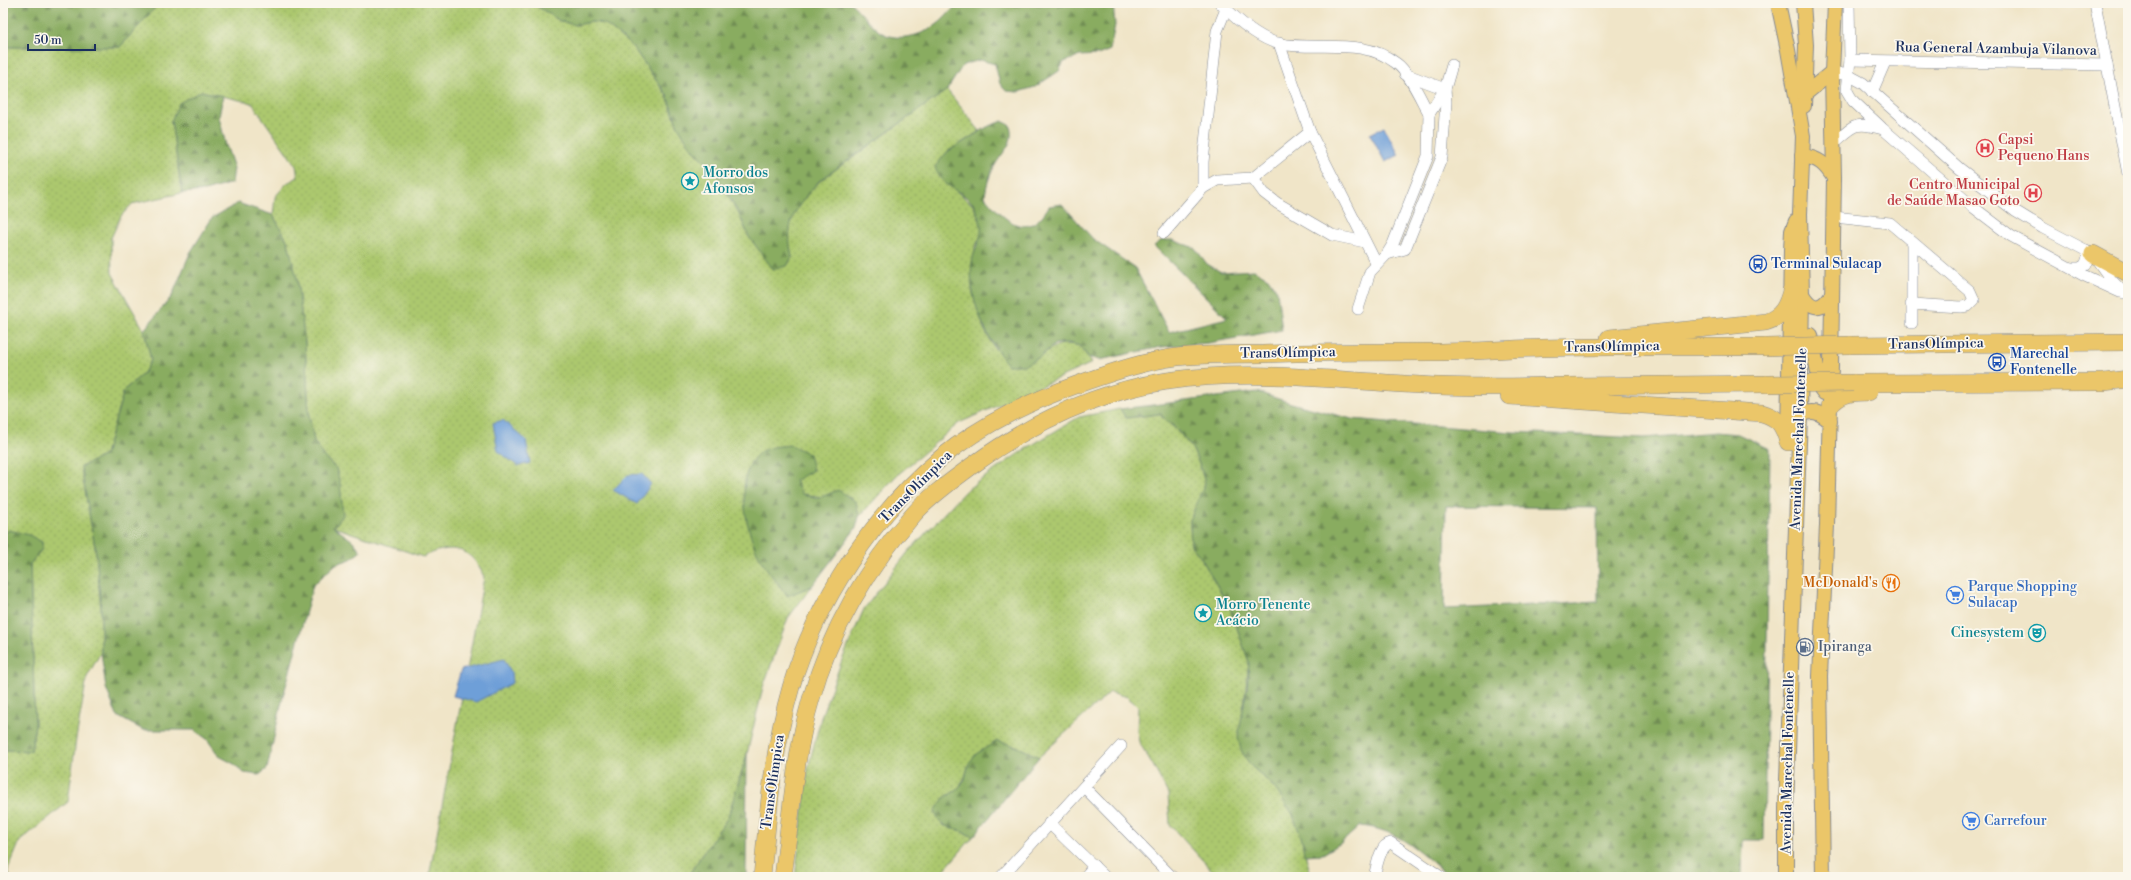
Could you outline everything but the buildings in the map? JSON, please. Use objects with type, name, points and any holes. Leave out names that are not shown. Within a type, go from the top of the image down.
[{"type":"highway","points":[[2089,252],[2128,273]]},
{"type":"highway","points":[[1538,348],[1626,335],[1717,328],[1766,322],[1774,319],[1783,312],[1788,303],[1799,297]]},
{"type":"highway","name":"TransOlímpica","points":[[762,877],[772,778],[780,726],[792,684],[809,636],[843,573],[875,528],[903,496],[942,457],[983,429],[1018,408],[1061,390],[1122,369],[1162,360],[1210,355],[1313,352],[1453,352],[1538,348],[1766,347],[2128,342]]},
{"type":"highway","name":"TransOlímpica","points":[[783,877],[799,745],[811,698],[826,653],[857,590],[915,513],[947,483],[994,450],[1026,430],[1073,407],[1126,390],[1165,381],[1213,376],[1272,376],[1472,387],[1767,384],[1837,399],[2048,382],[2104,382],[2128,379]]},
{"type":"highway","points":[[1472,387],[1493,393],[1526,398],[1762,413],[1774,417],[1779,422],[1788,442]]},
{"type":"main road","points":[[1778,3],[1803,136]]},
{"type":"main road","points":[[1797,497],[1791,480],[1788,442],[1799,297],[1792,235],[1794,224],[1800,214],[1806,45],[1803,3]]},
{"type":"main road","points":[[1823,877],[1820,676],[1827,525],[1837,399],[1832,294],[1834,143],[1832,72],[1835,3]]},
{"type":"main road","points":[[1805,94],[1832,72]]},
{"type":"main road","points":[[1802,156],[1811,157],[1823,162],[1834,178]]},
{"type":"main road","points":[[1799,297],[1814,307],[1824,305],[1832,294]]},
{"type":"main road","points":[[1799,297],[1808,323],[1821,389],[1823,392],[1837,399]]},
{"type":"main road","name":"Avenida Marechal Fontenelle","points":[[1786,877],[1786,800],[1800,415],[1799,297]]},
{"type":"main road","points":[[1800,415],[1814,411],[1818,412],[1837,399]]},
{"type":"street","points":[[1849,3],[1850,60],[1847,92],[1849,97],[1883,129],[1996,226],[2034,249],[2126,294]]},
{"type":"street","points":[[2095,3],[2128,174]]},
{"type":"street","points":[[1203,188],[1203,162],[1217,31],[1223,6],[1263,37],[1279,43],[1297,46],[1356,47],[1375,50],[1397,63],[1429,114]]},
{"type":"street","points":[[1279,43],[1310,132],[1376,263]]},
{"type":"street","name":"Rua General Azambuja Vilanova","points":[[1850,60],[1885,62],[2107,65]]},
{"type":"street","name":"Rua General Azambuja Vilanova","points":[[1872,92],[1885,62]]},
{"type":"street","points":[[1358,309],[1370,272],[1376,263],[1387,254],[1393,244],[1428,156],[1429,114],[1445,89],[1452,65]]},
{"type":"street","points":[[1832,72],[1848,75],[1863,83],[1959,168],[2015,211],[2089,252],[2112,281],[2126,294]]},
{"type":"street","points":[[1405,74],[1445,89]]},
{"type":"street","points":[[1387,254],[1405,249],[1442,157],[1446,102],[1445,89]]},
{"type":"street","points":[[1834,143],[1857,125],[1866,124],[1883,129]]},
{"type":"street","points":[[1164,233],[1203,188],[1217,180],[1253,178],[1310,132]]},
{"type":"street","points":[[1253,178],[1264,193],[1277,203],[1332,235],[1365,242]]},
{"type":"street","points":[[1834,217],[1886,222],[1897,228],[1912,244],[1970,291],[1974,300],[1968,306],[1961,307],[1911,304]]},
{"type":"street","points":[[1912,244],[1912,323]]},
{"type":"street","points":[[2072,268],[2080,268],[2085,265],[2089,252]]},
{"type":"street","points":[[1001,877],[1048,823],[1084,787],[1121,746]]},
{"type":"street","points":[[1084,787],[1172,877]]},
{"type":"street","points":[[1048,823],[1105,877]]},
{"type":"street","points":[[1374,877],[1382,852],[1388,843],[1394,844],[1428,872],[1441,877]]},
{"type":"street","points":[[1085,877],[1094,866]]},
{"type":"green space","points":[[3,3],[159,3],[120,47],[3,47]]},
{"type":"green space","points":[[159,3],[532,3],[560,21],[575,25],[592,22],[605,24],[632,46],[667,96],[677,124],[697,154],[713,169],[739,214],[749,237],[787,266],[792,257],[788,241],[791,217],[802,200],[821,180],[947,90],[980,131],[947,152],[938,176],[973,205],[981,222],[982,234],[975,247],[972,290],[984,329],[995,349],[1040,357],[1058,345],[1068,344],[1080,346],[1092,363],[959,423],[895,477],[859,517],[856,502],[802,494],[795,481],[791,445],[777,581],[787,595],[812,586],[788,618],[763,687],[747,754],[728,817],[687,877],[429,877],[484,577],[473,559],[466,553],[459,550],[443,550],[423,557],[334,527],[336,468],[323,456],[314,441],[309,415],[305,343],[288,242],[273,215],[275,197],[287,183],[298,177],[296,166],[252,103],[201,91],[171,121],[182,193],[132,204],[121,216],[111,238],[112,273],[144,330],[151,360],[144,373],[124,390],[105,455],[81,467],[96,553],[101,609],[101,652],[87,677],[76,739],[68,802],[20,841],[8,870],[10,877],[3,877],[3,750],[31,751],[35,725],[30,564],[42,549],[42,542],[9,530],[3,535],[3,47],[120,47]]},
{"type":"green space","points":[[532,3],[851,3],[878,31],[889,36],[905,37],[928,30],[940,22],[954,7],[960,3],[1113,3],[1115,25],[1110,50],[1098,55],[1080,56],[1064,62],[1059,71],[1035,87],[1018,92],[1006,91],[1000,84],[995,64],[980,60],[963,65],[947,90],[819,181],[798,207],[794,215],[790,233],[792,257],[787,266],[773,269],[749,237],[739,214],[713,169],[697,154],[685,138],[677,124],[667,95],[632,46],[605,24],[592,22],[575,25],[560,21]]},
{"type":"green space","points":[[201,91],[223,96],[219,117],[234,168],[232,183],[205,191],[182,193],[171,121],[179,103]]},
{"type":"green space","points":[[1002,121],[1010,125],[1010,143],[994,167],[987,185],[985,197],[1000,214],[1017,224],[1025,226],[1033,224],[1041,217],[1049,206],[1062,204],[1093,239],[1135,268],[1169,332],[1227,318],[1154,246],[1162,240],[1172,240],[1195,248],[1207,264],[1221,272],[1254,270],[1268,278],[1277,291],[1282,330],[1208,343],[1161,347],[1099,360],[1088,357],[1080,346],[1068,343],[1055,344],[1040,357],[1025,365],[1008,365],[992,343],[980,317],[972,289],[972,262],[981,231],[978,215],[973,204],[963,195],[946,184],[938,174],[935,167],[947,152],[987,127]]},
{"type":"green space","points":[[238,203],[273,215],[288,242],[297,279],[305,343],[309,415],[314,441],[323,456],[336,468],[340,483],[343,515],[334,527],[353,541],[361,551],[351,559],[336,564],[313,585],[283,697],[267,769],[259,775],[244,773],[234,764],[219,756],[207,739],[194,730],[143,730],[117,716],[106,688],[101,652],[101,609],[96,553],[81,467],[105,455],[124,390],[144,373],[151,360],[144,330],[172,296],[190,253],[212,218]]},
{"type":"green space","points":[[1257,392],[1291,403],[1352,419],[1512,432],[1644,438],[1716,432],[1738,434],[1770,449],[1764,840],[1743,840],[1742,877],[1449,877],[1419,851],[1398,837],[1374,828],[1360,826],[1341,843],[1323,854],[1304,855],[1302,839],[1292,813],[1273,786],[1250,765],[1241,750],[1238,737],[1247,688],[1249,662],[1230,608],[1200,556],[1191,546],[1190,520],[1205,483],[1200,466],[1192,448],[1178,431],[1159,414],[1126,418],[1120,409]],"holes":[[[1446,506],[1597,508],[1598,602],[1444,609]]]},
{"type":"green space","points":[[1120,409],[1126,418],[1159,414],[1178,431],[1192,448],[1200,466],[1205,483],[1190,520],[1191,546],[1200,556],[1230,608],[1249,662],[1243,712],[1250,765],[1275,789],[1291,810],[1298,825],[1312,877],[1218,877],[1170,825],[1168,794],[1139,742],[1137,731],[1138,706],[1127,697],[1110,692],[1039,757],[1016,746],[969,763],[964,780],[959,788],[944,798],[942,825],[958,829],[973,837],[938,877],[795,877],[808,768],[822,714],[842,660],[864,609],[908,552],[965,491],[1022,451],[1079,417]]},
{"type":"green space","points":[[791,445],[809,454],[813,470],[795,481],[802,494],[819,498],[838,490],[856,502],[859,517],[856,528],[812,586],[787,596],[760,558],[750,532],[744,499],[748,469],[755,457],[769,448]]},
{"type":"green space","points":[[9,530],[29,535],[42,542],[42,549],[30,564],[35,725],[31,751],[3,750],[3,535]]},
{"type":"green space","points":[[997,741],[1016,746],[1039,757],[973,837],[944,825],[939,821],[935,811],[944,798],[955,791],[964,782],[969,763],[976,754]]},
{"type":"green space","points":[[747,754],[746,877],[687,877],[728,817]]},
{"type":"water","points":[[1384,127],[1399,155],[1385,162],[1370,134]]},
{"type":"water","points":[[503,420],[526,440],[530,463],[518,466],[498,451],[493,423]]},
{"type":"water","points":[[642,474],[651,484],[637,504],[613,490],[628,475]]},
{"type":"water","points":[[504,659],[511,672],[512,683],[476,702],[453,696],[461,670]]},
{"type":"place","name":"Capsi Pequeno Hans","points":[[1985,148]]},
{"type":"place","name":"Morro dos Afonsos","points":[[690,181]]},
{"type":"place","name":"Centro Municipal de Saúde Masao Goto","points":[[2033,193]]},
{"type":"place","name":"Terminal Sulacap","points":[[1758,264]]},
{"type":"place","name":"Marechal Fontenelle","points":[[1997,362]]},
{"type":"place","name":"McDonald's","points":[[1891,583]]},
{"type":"place","name":"Parque Shopping Sulacap","points":[[1955,595]]},
{"type":"place","name":"Morro Tenente Acácio","points":[[1203,613]]},
{"type":"place","name":"Cinesystem","points":[[2037,633]]},
{"type":"place","name":"Ipiranga","points":[[1805,647]]},
{"type":"place","name":"Carrefour","points":[[1971,821]]}]
